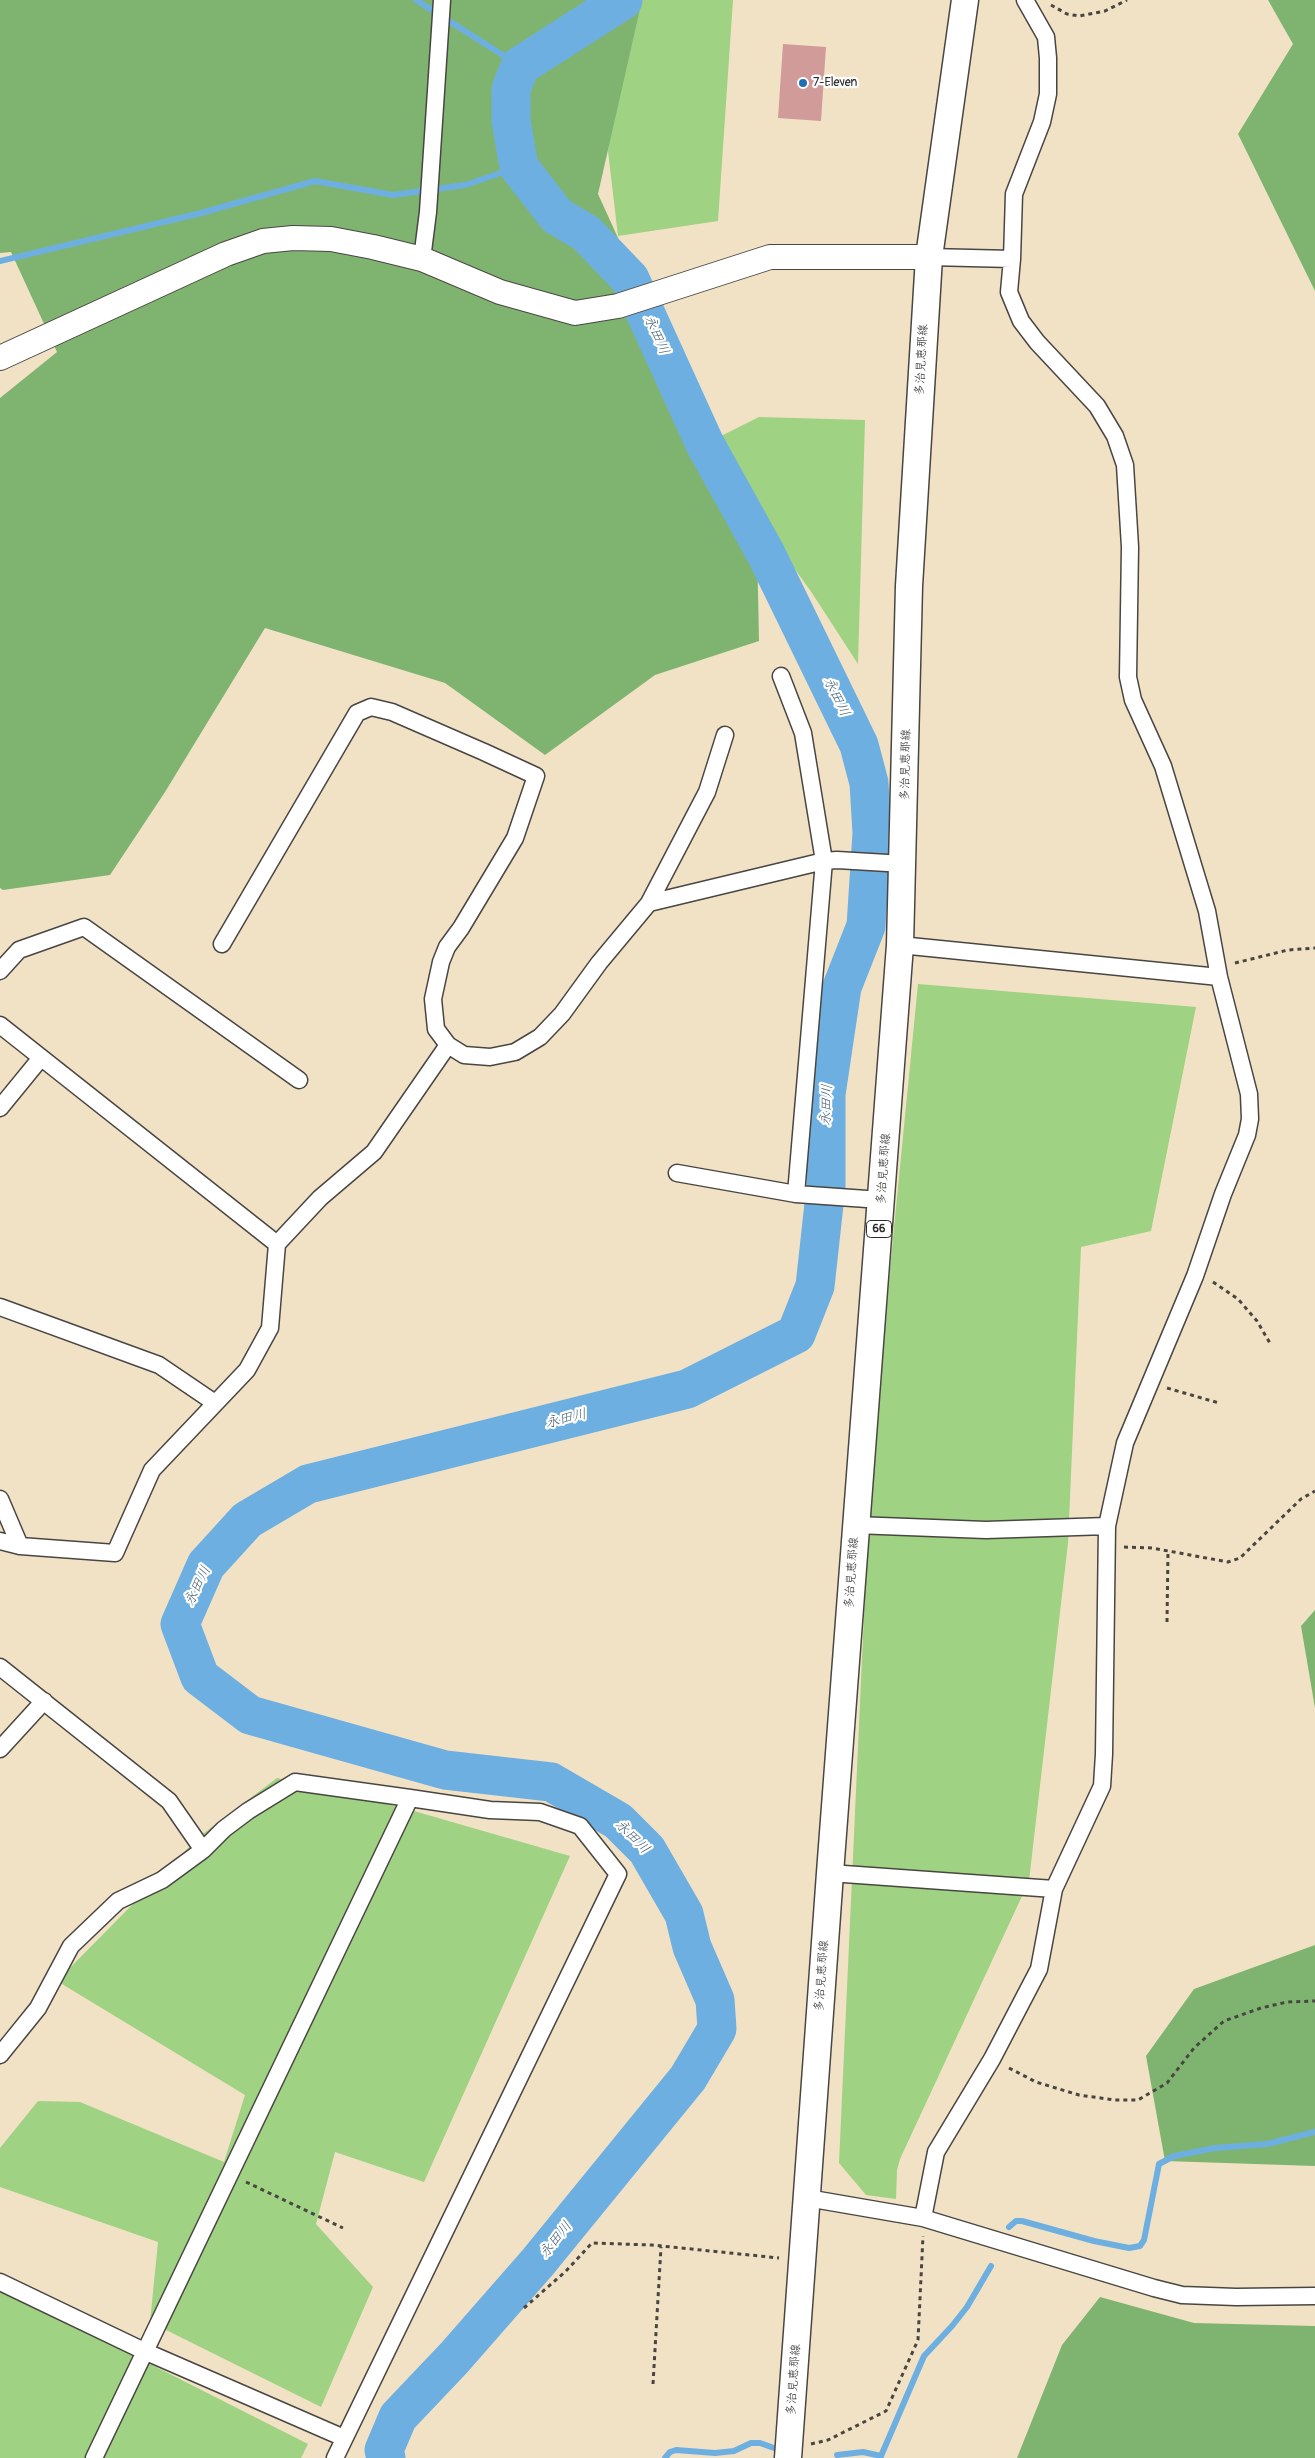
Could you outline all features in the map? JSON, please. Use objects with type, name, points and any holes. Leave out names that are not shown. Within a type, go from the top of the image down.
[{"type":"main road","name":"多治見恵那線","points":[[796,2452],[802,2261],[855,1525],[872,1199],[900,945],[897,864],[909,586],[929,257],[965,0]]},
{"type":"street","points":[[422,259],[428,212],[442,0]]},
{"type":"street","points":[[924,2218],[936,2152],[992,2059],[1039,1970],[1054,1889],[1102,1786],[1107,1526],[1125,1442],[1195,1276],[1223,1194],[1247,1135],[1250,1119],[1249,1094],[1219,972],[1207,911],[1163,766],[1133,700],[1128,677],[1130,547],[1125,465],[1115,436],[1098,406],[1037,342],[1021,321],[1009,292],[1014,194],[1042,122],[1048,94],[1046,37],[1025,0]]},
{"type":"street","points":[[0,358],[226,254],[263,241],[293,238],[331,239],[422,259],[500,292],[575,313],[618,306],[770,257],[1012,258]]},
{"type":"street","points":[[781,676],[803,733],[830,861],[802,1194]]},
{"type":"street","points":[[222,944],[357,714],[371,707],[392,712],[536,776],[515,838],[461,928],[447,947],[440,962],[433,998],[436,1028],[448,1045],[464,1056],[490,1057],[515,1052],[540,1037],[562,1014],[598,963],[649,902],[706,792],[725,734]]},
{"type":"street","points":[[649,902],[830,861],[897,864]]},
{"type":"street","points":[[0,972],[19,950],[84,927],[300,1080]]},
{"type":"street","points":[[900,945],[1219,972]]},
{"type":"street","points":[[0,1025],[40,1059],[277,1244]]},
{"type":"street","points":[[0,1541],[20,1546],[115,1553],[152,1470],[247,1370],[270,1328],[277,1244],[320,1198],[374,1152],[448,1045]]},
{"type":"street","points":[[0,1108],[40,1059]]},
{"type":"street","points":[[677,1173],[802,1194],[872,1199]]},
{"type":"street","points":[[0,1307],[159,1365],[215,1403]]},
{"type":"street","points":[[0,1499],[20,1546]]},
{"type":"street","points":[[855,1525],[986,1530],[1107,1526]]},
{"type":"street","points":[[0,1667],[168,1801],[203,1850]]},
{"type":"street","points":[[0,1749],[44,1701]]},
{"type":"street","points":[[0,2055],[38,2008],[70,1946],[118,1901],[162,1880],[203,1850],[224,1829],[248,1811],[296,1782],[490,1810],[540,1812],[580,1826],[618,1874],[335,2458]]},
{"type":"street","points":[[94,2458],[410,1798]]},
{"type":"street","points":[[830,1873],[1054,1889]]},
{"type":"street","points":[[807,2198],[924,2218],[1182,2295],[1236,2297],[1315,2296]]},
{"type":"street","points":[[0,2282],[144,2351],[344,2438]]},
{"type":"path","points":[[1046,0],[1066,14],[1079,16],[1105,11],[1127,0]]},
{"type":"path","points":[[1219,972],[1288,950],[1315,948]]},
{"type":"path","points":[[1195,1276],[1216,1284],[1238,1299],[1257,1321],[1271,1345]]},
{"type":"path","points":[[1150,1383],[1219,1403]]},
{"type":"path","points":[[1107,1547],[1152,1548],[1228,1562],[1240,1558],[1301,1499],[1315,1491]]},
{"type":"path","points":[[1167,1622],[1168,1551]]},
{"type":"path","points":[[992,2059],[1036,2082],[1079,2095],[1115,2100],[1138,2100],[1167,2083],[1194,2048],[1224,2021],[1287,2002],[1315,2001]]},
{"type":"path","points":[[229,2174],[343,2228]]},
{"type":"path","points":[[796,2452],[828,2440],[886,2411],[918,2340],[924,2218]]},
{"type":"path","points":[[524,2308],[566,2271],[592,2243],[661,2247],[802,2261]]},
{"type":"path","points":[[653,2384],[661,2247]]},
{"type":"green space","points":[[0,0],[642,0],[598,194],[757,543],[759,641],[655,675],[545,755],[445,683],[265,628],[165,792],[110,875],[3,890],[0,888],[0,398],[57,352],[11,252],[0,253]]},
{"type":"green space","points":[[628,0],[733,0],[718,221],[618,236],[608,151]]},
{"type":"green space","points":[[1268,0],[1315,0],[1315,291],[1238,134],[1293,44]]},
{"type":"green space","points":[[759,417],[865,420],[858,664],[812,593],[705,444]]},
{"type":"green space","points":[[918,984],[1196,1007],[1151,1231],[1081,1247],[1068,1543],[1029,1881],[900,2159],[897,2170],[896,2199],[866,2195],[839,2163],[871,1462]]},
{"type":"green space","points":[[1315,1610],[1315,1708],[1301,1626]]},
{"type":"green space","points":[[277,1778],[407,1809],[570,1856],[424,2182],[335,2152],[316,2224],[373,2287],[321,2407],[150,2322],[158,2242],[0,2187],[0,2148],[38,2101],[80,2102],[224,2162],[245,2095],[57,1981],[200,1836]]},
{"type":"green space","points":[[1315,1945],[1315,2166],[1165,2161],[1146,2056],[1194,1989]]},
{"type":"green space","points":[[0,2288],[308,2444],[301,2458],[0,2458]]},
{"type":"green space","points":[[1100,2297],[1194,2323],[1315,2326],[1315,2458],[1017,2458],[1062,2345]]},
{"type":"building","points":[[783,44],[826,47],[821,121],[778,118]]},
{"type":"waterway","points":[[416,0],[520,66]]},
{"type":"waterway","name":"永田川","points":[[386,2458],[384,2450],[398,2417],[454,2358],[538,2262],[688,2078],[717,2029],[715,2000],[692,1947],[684,1914],[647,1850],[618,1821],[551,1782],[445,1770],[250,1715],[200,1677],[180,1624],[206,1565],[247,1520],[308,1484],[687,1389],[796,1334],[815,1286],[826,1186],[826,1094],[842,987],[866,926],[872,833],[869,783],[859,745],[766,554],[705,444],[630,279],[586,233],[557,216],[519,167],[511,121],[511,89],[520,66],[623,0]]},
{"type":"waterway","points":[[0,261],[201,213],[315,181],[393,195],[465,185],[519,167]]},
{"type":"waterway","points":[[1009,2227],[1016,2221],[1022,2221],[1094,2241],[1129,2248],[1140,2246],[1144,2240],[1159,2164],[1174,2156],[1215,2148],[1267,2144],[1315,2132]]},
{"type":"waterway","points":[[837,2455],[863,2452],[881,2456],[924,2356],[967,2307],[991,2266]]},
{"type":"waterway","points":[[665,2458],[670,2452],[676,2450],[715,2453],[734,2451],[751,2443],[760,2443],[774,2448]]},
{"type":"place","name":"7-Eleven","points":[[803,83]]}]
